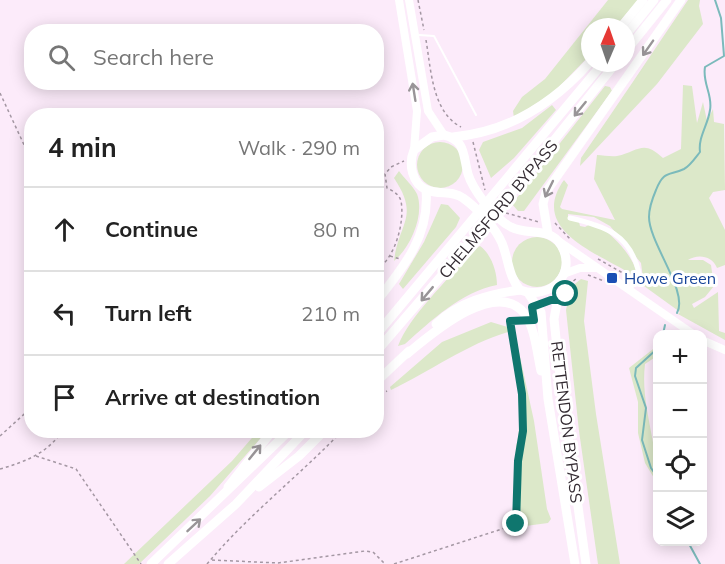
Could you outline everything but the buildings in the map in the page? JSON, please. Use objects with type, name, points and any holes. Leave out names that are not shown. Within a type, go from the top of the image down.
[{"type":"highway","points":[[628,18],[643,0]]},
{"type":"highway","points":[[635,24],[654,0]]},
{"type":"highway","points":[[635,40],[667,0]]},
{"type":"highway","points":[[548,234],[543,204],[546,192],[681,0]]},
{"type":"highway","points":[[384,292],[406,263],[421,236],[426,217],[426,190],[415,178],[411,160],[414,150],[432,137],[491,131],[516,122],[543,106],[581,72]]},
{"type":"highway","name":"CHELMSFORD BYPASS","points":[[384,326],[496,195],[596,72]]},
{"type":"highway","name":"CHELMSFORD BYPASS","points":[[384,343],[479,233],[609,72]]},
{"type":"highway","points":[[407,354],[439,321],[456,309],[494,293],[550,289],[563,277],[566,259],[560,242],[548,234],[520,231],[502,221],[479,195],[469,177],[463,148],[449,136]]},
{"type":"highway","name":"RETTENDON BYPASS","points":[[426,190],[458,194],[474,208],[502,243],[512,279],[540,312],[548,399],[575,564]]},
{"type":"highway","name":"RETTENDON BYPASS","points":[[563,277],[554,319],[586,564]]},
{"type":"highway","points":[[384,375],[444,324],[477,307],[506,302],[524,313],[528,322],[548,399]]},
{"type":"highway","points":[[212,508],[267,438]]},
{"type":"highway","points":[[151,564],[212,508],[282,438]]},
{"type":"highway","points":[[236,504],[298,438]]},
{"type":"highway","points":[[168,564],[236,504],[317,438]]},
{"type":"main road","points":[[399,0],[417,111],[414,150]]},
{"type":"main road","points":[[409,0],[420,35],[428,111],[449,136]]},
{"type":"street","points":[[570,218],[603,225],[621,237],[637,264],[639,273],[630,289]]},
{"type":"street","points":[[560,242],[686,330]]},
{"type":"street","points":[[563,277],[580,268],[596,268]]},
{"type":"street","points":[[707,342],[725,350]]},
{"type":"lane","points":[[420,35],[434,36],[476,115]]},
{"type":"path","points":[[418,0],[420,35]]},
{"type":"path","points":[[0,93],[24,145]]},
{"type":"path","points":[[384,266],[396,241],[400,200],[397,194],[387,188],[385,174],[399,162],[411,160]]},
{"type":"path","points":[[390,256],[406,263]]},
{"type":"path","points":[[585,274],[610,285]]},
{"type":"path","points":[[567,291],[569,285],[580,276]]},
{"type":"path","points":[[394,564],[506,528],[510,530],[516,524],[518,461],[523,431],[522,394],[510,321],[528,322]]},
{"type":"path","points":[[0,436],[24,414]]},
{"type":"path","points":[[0,469],[36,456],[57,438]]},
{"type":"path","points":[[207,564],[232,535],[297,477],[335,438]]},
{"type":"path","points":[[36,456],[76,469],[141,564]]},
{"type":"path","points":[[211,560],[278,564],[364,551],[373,552],[385,564]]},
{"type":"green space","points":[[608,0],[638,0],[623,18],[594,18]]},
{"type":"green space","points":[[688,0],[700,0],[703,24],[657,84],[580,166],[581,158]]},
{"type":"green space","points":[[581,34],[581,64],[554,92],[514,118],[513,111],[522,97],[545,79]]},
{"type":"green space","points":[[683,85],[692,86],[697,123],[703,102],[707,121],[713,109],[714,122],[724,124],[725,190],[713,192],[709,198],[725,230],[725,265],[717,268],[712,260],[704,257],[688,260],[703,260],[711,265],[714,286],[705,297],[692,304],[694,308],[718,292],[719,331],[725,333],[725,340],[678,314],[680,312],[644,286],[641,263],[610,226],[594,217],[568,214],[568,217],[579,222],[580,226],[585,227],[594,222],[607,232],[625,250],[637,272],[631,274],[572,238],[561,226],[555,213],[555,198],[564,180],[568,185],[560,207],[562,209],[615,220],[594,179],[597,155],[617,156],[645,148],[656,152],[663,158],[681,149]]},
{"type":"green space","points":[[605,86],[610,87],[612,91],[524,211],[518,211],[512,204]]},
{"type":"green space","points":[[552,105],[556,110],[514,158],[491,178],[479,150],[483,142],[522,128]]},
{"type":"green space","points":[[440,142],[456,149],[463,165],[456,181],[440,188],[424,181],[417,165],[424,149]]},
{"type":"green space","points":[[399,171],[417,194],[419,212],[410,240],[394,261],[407,211],[402,191],[394,178]]},
{"type":"green space","points":[[441,204],[448,205],[460,218],[456,227],[403,289],[399,284],[424,242]]},
{"type":"green space","points":[[537,237],[555,244],[562,262],[555,280],[537,287],[519,280],[512,262],[519,244]]},
{"type":"green space","points":[[480,246],[493,263],[497,285],[459,300],[405,344],[398,346],[411,322],[472,251]]},
{"type":"green space","points":[[581,279],[588,281],[584,321],[620,564],[598,564],[579,431],[566,310],[571,287]]},
{"type":"green space","points":[[491,322],[514,329],[534,421],[547,509],[551,519],[548,523],[518,527],[513,524],[519,406],[516,372],[508,332],[463,351],[391,390],[390,387],[442,342]]},
{"type":"green space","points":[[653,349],[653,359],[645,364],[644,379],[653,442],[653,476],[645,463],[638,433],[638,402],[629,368]]},
{"type":"green space","points":[[252,438],[261,438],[210,496],[139,564],[124,564],[232,461]]},
{"type":"waterway","points":[[677,313],[678,293],[655,240],[649,214],[654,196],[664,176],[686,168],[700,152],[700,141],[711,105],[704,73],[705,67],[724,56],[721,18],[715,0]]},
{"type":"waterway","points":[[664,330],[665,325]]},
{"type":"waterway","points":[[653,353],[636,368],[635,376],[646,408],[642,440],[653,471]]},
{"type":"waterway","points":[[690,546],[700,564]]},
{"type":"place","name":"Howe Green","points":[[612,278]]},
{"type":"route","points":[[516,524],[518,461],[523,431],[522,394],[510,321],[534,320],[532,307],[551,300],[565,300],[566,294]]}]
